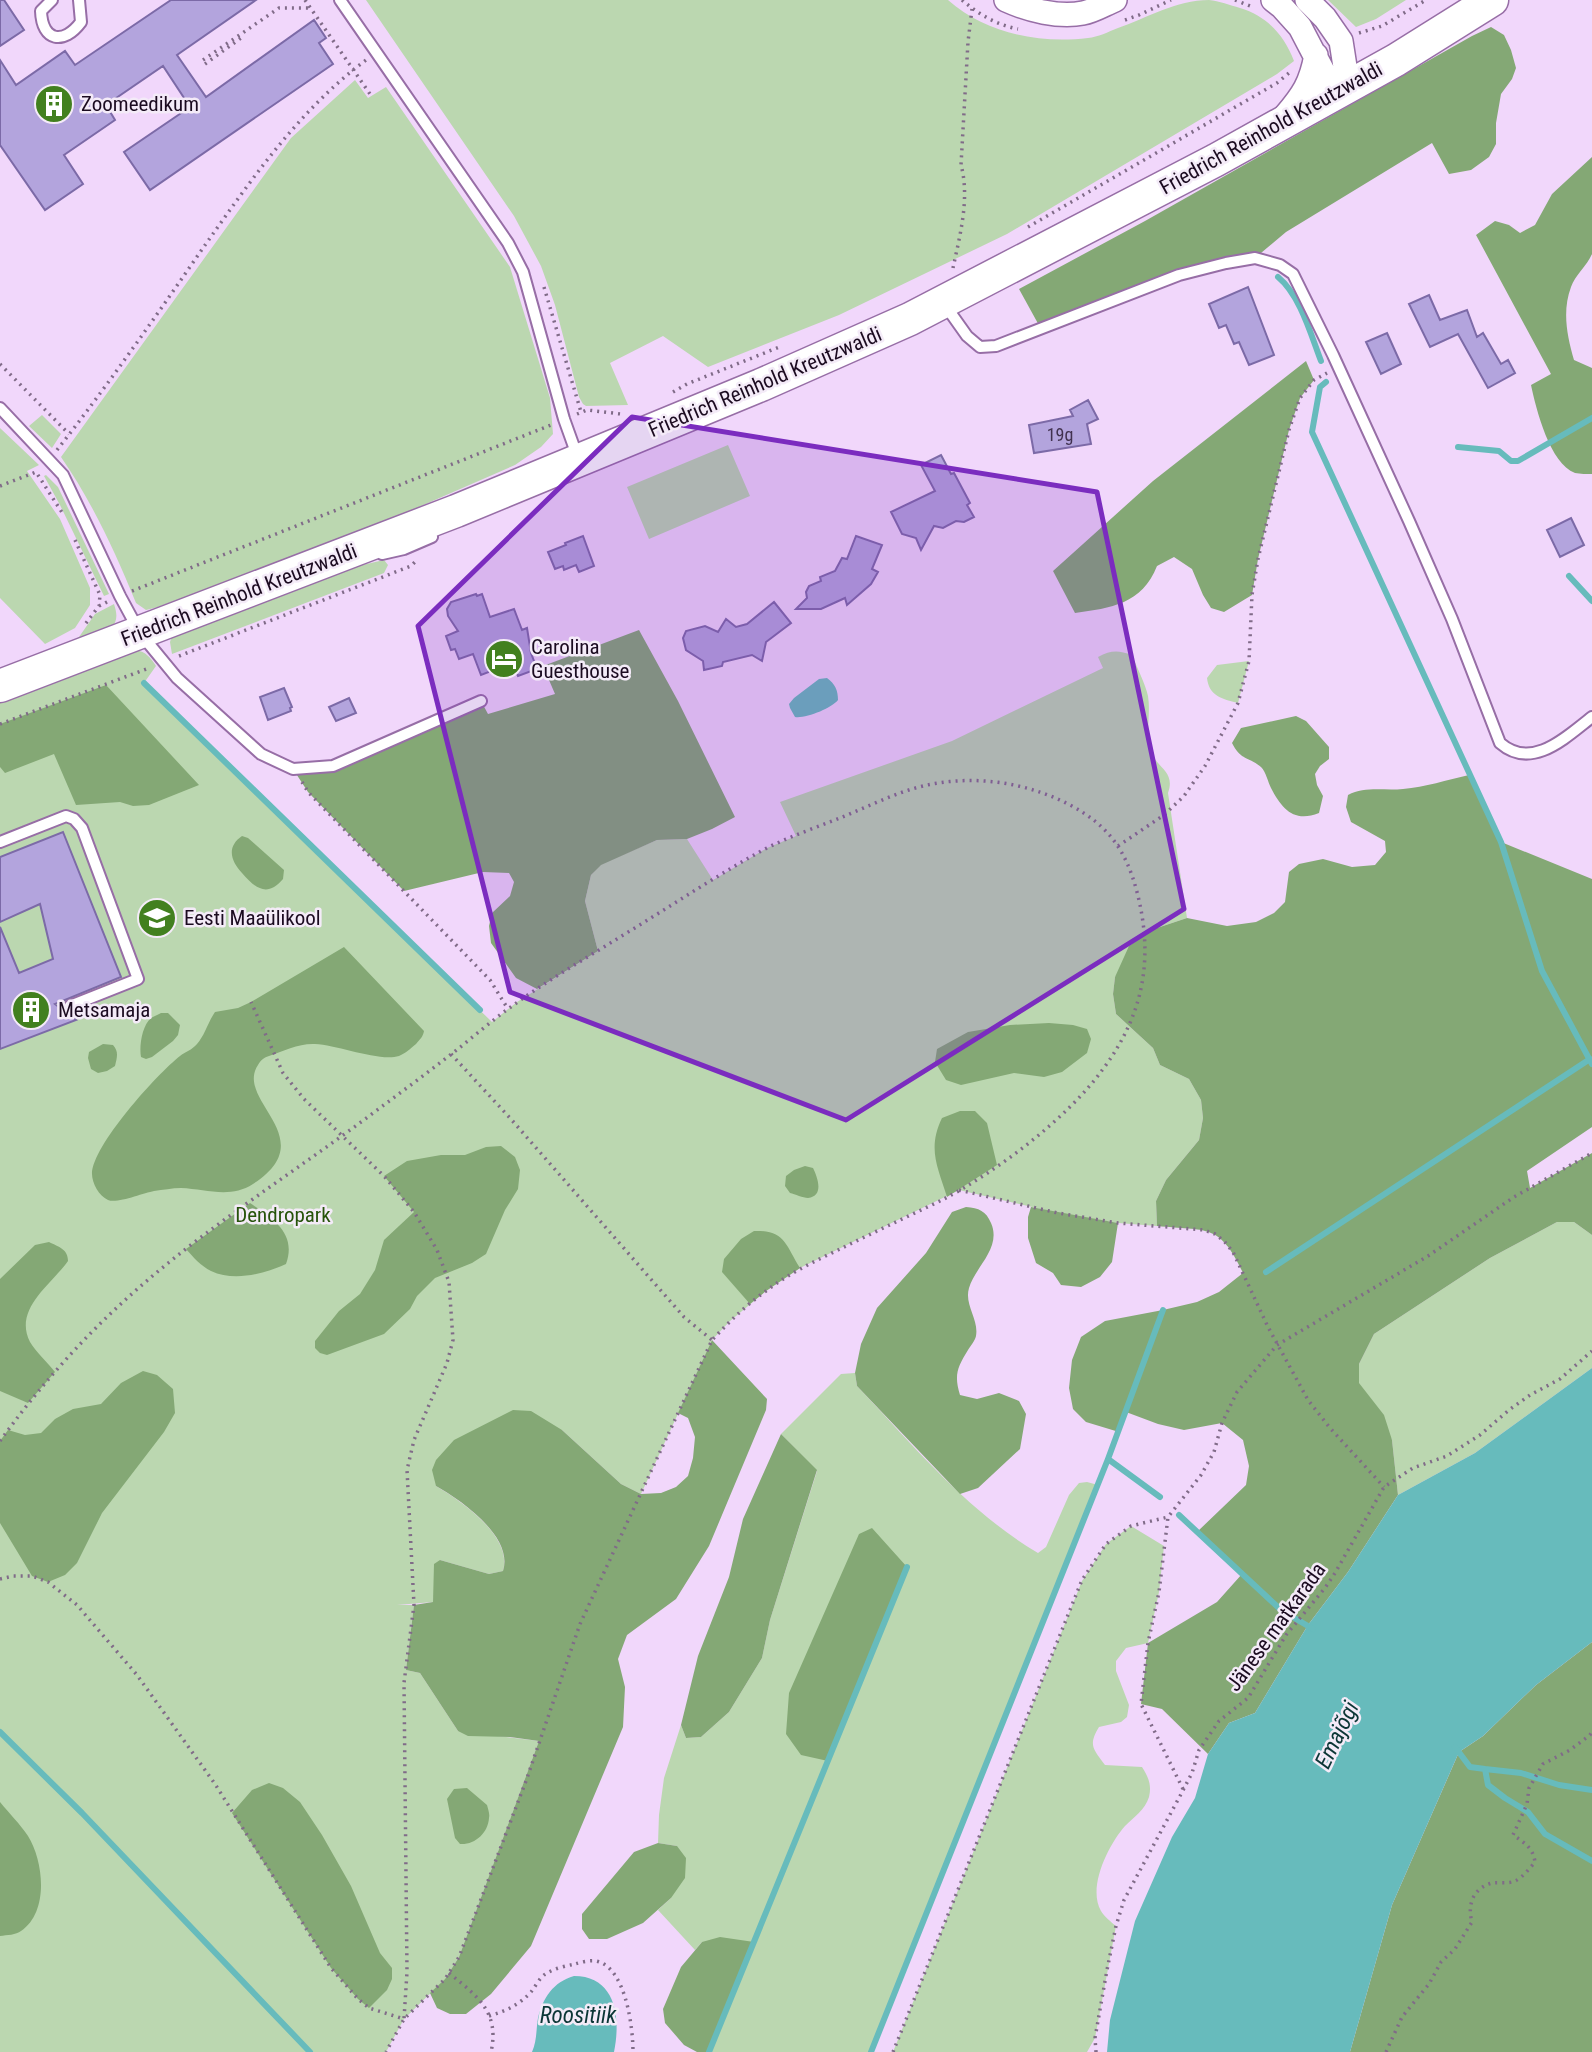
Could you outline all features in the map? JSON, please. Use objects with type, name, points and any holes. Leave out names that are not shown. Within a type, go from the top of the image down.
[{"type":"main road","name":"Friedrich Reinhold Kreutzwaldi","points":[[0,686],[488,498],[761,386],[910,319],[945,288],[1275,127],[1395,60],[1492,0]]},
{"type":"street","points":[[1006,0],[1047,13],[1084,13],[1115,0]]},
{"type":"street","points":[[1273,0],[1300,27],[1325,75],[1348,86]]},
{"type":"street","points":[[1307,0],[1325,18],[1341,41],[1348,86]]},
{"type":"street","points":[[1275,127],[1303,95],[1312,75],[1316,55]]},
{"type":"lane","points":[[52,0],[41,11],[41,25],[49,35],[61,38],[73,34],[81,22],[79,0]]},
{"type":"lane","points":[[340,0],[508,243],[523,271],[564,419],[579,461]]},
{"type":"lane","points":[[945,288],[967,336],[980,347],[996,346],[1179,275],[1255,258],[1280,265],[1293,274],[1338,367],[1452,619],[1500,743],[1508,751],[1523,755],[1543,751],[1592,717]]},
{"type":"lane","points":[[0,408],[62,475],[120,596],[141,633],[177,678],[261,754],[293,769],[333,766],[481,701]]},
{"type":"lane","points":[[458,522],[488,498]]},
{"type":"lane","points":[[347,553],[385,555],[437,534]]},
{"type":"lane","points":[[0,842],[66,816],[74,819],[82,828],[138,979],[70,1006]]},
{"type":"path","points":[[305,0],[370,94]]},
{"type":"path","points":[[1341,41],[1382,26],[1426,0]]},
{"type":"path","points":[[204,62],[279,8],[310,8]]},
{"type":"path","points":[[945,288],[953,270],[962,223],[965,181],[961,165],[972,9]]},
{"type":"path","points":[[0,486],[36,472],[49,460],[130,353],[273,150],[353,70],[376,52]]},
{"type":"path","points":[[1028,227],[1277,83],[1301,63],[1316,55]]},
{"type":"path","points":[[953,270],[964,264]]},
{"type":"path","points":[[671,393],[785,345]]},
{"type":"path","points":[[0,364],[69,434]]},
{"type":"path","points":[[1118,846],[1164,815],[1184,796],[1205,766],[1238,703],[1249,661],[1252,595],[1258,559],[1289,430],[1300,398],[1314,380],[1338,367]]},
{"type":"path","points":[[99,606],[587,410],[603,410],[618,415],[631,411]]},
{"type":"path","points":[[36,472],[68,524]]},
{"type":"path","points":[[72,534],[100,595]]},
{"type":"path","points":[[0,724],[404,569],[420,556]]},
{"type":"path","points":[[293,769],[308,792],[490,980],[508,1009]]},
{"type":"path","points":[[0,1441],[27,1403],[92,1330],[186,1250],[341,1137],[508,1009],[767,848],[908,790],[939,783],[972,781],[1012,784],[1050,795],[1092,817],[1118,846],[1132,873],[1143,915],[1146,951],[1144,980],[1133,1016],[1119,1045],[1101,1072],[1075,1100],[1046,1128],[1014,1153],[958,1190],[800,1268],[766,1291],[712,1340],[580,1624],[526,1781],[459,1957],[449,1973],[404,2019],[386,2052]]},
{"type":"path","points":[[251,1002],[282,1073],[341,1137],[384,1176],[414,1212],[437,1250],[449,1282],[453,1339],[447,1363],[414,1440],[407,1471],[414,1605],[404,1683],[407,1972],[404,2019]]},
{"type":"path","points":[[451,1054],[684,1317],[712,1340]]},
{"type":"path","points":[[1183,1790],[1141,1704],[1148,1643],[1159,1592],[1168,1517],[1208,1463],[1222,1423],[1237,1392],[1277,1345],[1428,1256],[1514,1196],[1592,1153]]},
{"type":"path","points":[[958,1190],[1058,1213],[1118,1223],[1204,1230],[1215,1234],[1233,1252],[1277,1345],[1308,1400],[1384,1487]]},
{"type":"path","name":"Jänese matkarada","points":[[1096,2052],[1095,2038],[1107,1970],[1124,1900],[1192,1773],[1199,1750],[1219,1721],[1248,1698],[1286,1635],[1335,1573],[1384,1487],[1413,1468],[1447,1456],[1480,1435],[1520,1402],[1560,1379],[1592,1352]]},
{"type":"path","points":[[893,2052],[1082,1580],[1107,1544],[1131,1526],[1168,1517]]},
{"type":"path","points":[[0,1579],[32,1576],[48,1582],[77,1605],[137,1675],[215,1784],[331,1968],[369,2008],[404,2019]]},
{"type":"path","points":[[1386,2052],[1402,2017],[1429,1984],[1441,1962],[1455,1949],[1472,1922],[1469,1902],[1490,1884],[1516,1881],[1535,1862],[1534,1854],[1527,1844],[1513,1835],[1527,1804],[1531,1785],[1543,1764],[1570,1750],[1592,1731]]},
{"type":"path","points":[[489,2016],[517,2005],[545,1974],[571,1965],[597,1961],[611,1970],[619,1983],[627,2004],[633,2035],[633,2052]]},
{"type":"path","points":[[449,1973],[484,2005],[493,2022],[491,2052]]},
{"type":"highlighted area","points":[[632,417],[1097,492],[1184,909],[846,1120],[510,992],[418,626]]},
{"type":"green space","points":[[366,0],[948,0],[978,21],[1013,34],[1069,39],[1096,37],[1173,6],[1209,0],[1250,12],[1266,21],[1280,35],[1294,61],[1277,74],[1007,234],[839,315],[708,367],[663,336],[610,363],[628,405],[586,406],[579,397],[555,305],[541,266],[514,216]]},
{"type":"green space","points":[[1328,0],[1406,0],[1376,19],[1356,27]]},
{"type":"green space","points":[[355,80],[368,98],[386,87],[510,267],[550,398],[553,434],[541,447],[515,465],[357,534],[146,610],[136,603],[102,527],[61,457],[291,138]]},
{"type":"green space","points":[[42,415],[61,434],[52,448],[29,426]]},
{"type":"green space","points":[[0,428],[39,465],[27,471],[60,519],[90,588],[90,605],[75,628],[45,644],[0,598]]},
{"type":"green space","points":[[728,445],[750,496],[649,539],[627,487]]},
{"type":"green space","points":[[44,476],[58,487],[109,594],[104,596]]},
{"type":"green space","points":[[384,560],[388,565],[384,573],[172,654],[172,636],[332,572]]},
{"type":"green space","points":[[114,604],[116,616],[112,628],[66,647],[79,637],[95,614]]},
{"type":"green space","name":"Dendropark","points":[[136,650],[148,655],[156,666],[144,683],[492,1022],[517,1002],[598,951],[585,901],[591,875],[601,864],[657,840],[687,839],[713,880],[767,848],[796,836],[780,802],[952,741],[1103,668],[1098,657],[1107,653],[1132,655],[1148,696],[1148,737],[1151,751],[1169,780],[1168,793],[1187,918],[1154,929],[1115,977],[1113,994],[1116,1014],[1153,1048],[1160,1065],[1189,1079],[1201,1100],[1203,1118],[1199,1140],[1166,1180],[1156,1201],[1157,1226],[1118,1223],[1058,1213],[959,1190],[800,1268],[766,1291],[730,1321],[712,1340],[641,1494],[621,1484],[562,1430],[436,1486],[471,1510],[493,1533],[504,1558],[503,1571],[489,1574],[440,1560],[433,1602],[397,1605],[414,1605],[406,1670],[420,1673],[458,1731],[539,1741],[459,1957],[445,1979],[404,2019],[386,2052],[0,2052],[0,701]]},
{"type":"green space","points":[[1249,661],[1238,703],[1213,693],[1207,678],[1217,665]]},
{"type":"green space","points":[[1557,1222],[1574,1222],[1592,1235],[1592,1368],[1475,1453],[1398,1495],[1392,1440],[1359,1384],[1359,1364],[1374,1334],[1490,1258]]},
{"type":"green space","points":[[855,1373],[857,1386],[942,1476],[988,1517],[1038,1553],[1046,1547],[1069,1495],[1079,1483],[1098,1485],[871,2052],[709,2052],[753,1942],[702,1942],[695,1950],[658,1910],[671,1898],[677,1846],[658,1843],[664,1778],[681,1725],[686,1738],[701,1737],[729,1712],[762,1658],[770,1620],[817,1471],[781,1434],[841,1374]]},
{"type":"green space","points":[[1131,1526],[1164,1546],[1159,1592],[1148,1643],[1126,1648],[1116,1661],[1116,1671],[1129,1705],[1127,1717],[1121,1722],[1099,1727],[1093,1747],[1105,1765],[1142,1767],[1149,1781],[1150,1793],[1145,1806],[1125,1826],[1113,1844],[1098,1878],[1097,1901],[1101,1911],[1116,1926],[1095,2038],[1087,2052],[893,2052],[1082,1581],[1106,1544]]},
{"type":"shaded area","points":[[1491,27],[1504,35],[1516,68],[1501,94],[1496,144],[1489,157],[1471,170],[1449,174],[1432,143],[1286,232],[1255,258],[1226,263],[1041,329],[1019,289]]},
{"type":"shaded area","points":[[1592,157],[1592,254],[1573,283],[1566,314],[1574,360],[1592,368],[1592,474],[1588,474],[1575,473],[1566,468],[1551,448],[1531,385],[1551,374],[1476,235],[1495,221],[1509,225],[1520,233],[1535,225],[1552,194]]},
{"type":"shaded area","points":[[1306,361],[1314,380],[1300,398],[1289,430],[1252,595],[1224,612],[1211,608],[1192,569],[1174,557],[1157,566],[1143,589],[1124,602],[1075,613],[1053,571],[1153,481]]},
{"type":"shaded area","points":[[639,630],[678,701],[735,817],[687,839],[657,840],[601,865],[591,875],[585,901],[598,951],[537,989],[516,978],[491,943],[489,926],[492,913],[510,896],[514,882],[509,873],[483,872],[404,891],[308,792],[293,769],[333,766],[481,701],[488,714],[555,694],[543,666]]},
{"type":"shaded area","points":[[106,685],[199,785],[149,805],[133,806],[120,802],[76,805],[54,754],[5,773],[0,767],[0,724]]},
{"type":"shaded area","points":[[1296,716],[1306,721],[1329,747],[1329,759],[1315,774],[1323,796],[1319,813],[1310,816],[1296,815],[1284,808],[1275,796],[1263,769],[1242,756],[1232,743],[1241,728]]},
{"type":"shaded area","points":[[1469,775],[1501,842],[1592,879],[1592,1127],[1527,1171],[1530,1188],[1592,1153],[1592,1235],[1574,1222],[1557,1222],[1490,1258],[1374,1334],[1359,1364],[1359,1383],[1384,1415],[1392,1440],[1398,1495],[1348,1572],[1308,1625],[1255,1713],[1229,1723],[1208,1754],[1162,1709],[1141,1704],[1148,1643],[1217,1602],[1242,1574],[1197,1532],[1246,1485],[1249,1466],[1243,1440],[1222,1423],[1184,1430],[1126,1412],[1119,1432],[1086,1422],[1073,1409],[1069,1388],[1072,1360],[1081,1337],[1105,1321],[1197,1302],[1219,1292],[1243,1273],[1227,1245],[1219,1237],[1200,1230],[1157,1226],[1156,1201],[1166,1180],[1199,1140],[1203,1118],[1201,1100],[1189,1079],[1160,1065],[1153,1048],[1116,1014],[1113,994],[1115,977],[1129,946],[1154,929],[1187,918],[1227,926],[1256,922],[1274,913],[1285,902],[1289,872],[1299,864],[1323,859],[1352,867],[1375,865],[1386,852],[1385,841],[1351,822],[1346,807],[1348,795],[1368,790],[1420,787]]},
{"type":"shaded area","points":[[242,836],[248,838],[284,870],[283,879],[277,885],[261,889],[238,868],[232,849]]},
{"type":"shaded area","points":[[344,947],[424,1031],[416,1044],[401,1055],[391,1057],[309,1044],[262,1059],[254,1079],[257,1092],[279,1136],[280,1151],[273,1167],[244,1189],[218,1192],[174,1188],[112,1201],[102,1196],[92,1174],[103,1146],[127,1111],[157,1078],[197,1044],[215,1012],[238,1008],[251,1002]]},
{"type":"shaded area","points":[[168,1013],[180,1025],[178,1035],[146,1059],[141,1057],[140,1052],[143,1031],[151,1018]]},
{"type":"shaded area","points":[[1049,1023],[1087,1029],[1091,1039],[1087,1053],[1062,1072],[1044,1077],[1014,1073],[961,1085],[946,1080],[935,1062],[937,1049],[968,1032],[1010,1025]]},
{"type":"shaded area","points":[[103,1044],[113,1045],[117,1052],[115,1066],[98,1073],[91,1069],[89,1052]]},
{"type":"shaded area","points":[[960,1111],[975,1111],[987,1123],[997,1165],[947,1197],[936,1158],[935,1139],[942,1118]]},
{"type":"shaded area","points":[[501,1146],[515,1157],[520,1170],[518,1189],[505,1210],[486,1254],[472,1263],[435,1278],[417,1296],[410,1309],[384,1334],[327,1355],[320,1353],[315,1348],[315,1341],[339,1311],[360,1294],[375,1270],[384,1240],[414,1212],[384,1176],[407,1161],[441,1155],[465,1155],[486,1147]]},
{"type":"shaded area","points":[[805,1166],[813,1168],[818,1185],[817,1194],[808,1198],[790,1193],[785,1186],[786,1176]]},
{"type":"shaded area","points":[[250,1203],[274,1221],[286,1235],[289,1253],[286,1264],[259,1274],[229,1276],[207,1269],[186,1249]]},
{"type":"shaded area","points":[[966,1207],[978,1209],[989,1219],[993,1241],[969,1288],[968,1300],[976,1336],[958,1372],[960,1395],[977,1399],[999,1393],[1019,1401],[1026,1414],[1020,1449],[978,1488],[960,1494],[857,1386],[855,1373],[861,1344],[877,1308],[926,1253],[952,1212]]},
{"type":"shaded area","points":[[1031,1207],[1118,1223],[1112,1262],[1100,1277],[1081,1287],[1061,1285],[1053,1273],[1036,1263],[1028,1238]]},
{"type":"shaded area","points":[[754,1231],[772,1233],[783,1240],[800,1268],[750,1304],[722,1272],[724,1259],[741,1239]]},
{"type":"shaded area","points":[[49,1242],[65,1251],[68,1261],[30,1308],[26,1330],[32,1346],[55,1372],[28,1403],[0,1391],[0,1279],[35,1245]]},
{"type":"shaded area","points":[[712,1340],[767,1399],[766,1410],[709,1546],[676,1599],[627,1635],[618,1659],[625,1687],[623,1727],[531,1946],[491,1994],[466,2014],[450,2014],[437,2008],[430,1993],[445,1979],[459,1957],[539,1741],[468,1736],[458,1731],[420,1673],[406,1670],[414,1605],[433,1602],[434,1564],[440,1560],[489,1574],[503,1571],[501,1545],[493,1533],[459,1500],[436,1486],[432,1470],[436,1460],[454,1440],[513,1410],[531,1411],[562,1430],[621,1484],[641,1494],[661,1493],[676,1487],[688,1476],[695,1437],[688,1418],[678,1413]]},
{"type":"shaded area","points":[[143,1371],[157,1375],[173,1389],[175,1413],[164,1432],[102,1513],[77,1563],[65,1575],[48,1582],[32,1576],[0,1523],[0,1441],[8,1430],[25,1435],[41,1433],[55,1419],[73,1409],[101,1404],[121,1383]]},
{"type":"shaded area","points":[[781,1434],[817,1470],[770,1620],[762,1658],[729,1712],[701,1737],[686,1738],[681,1725],[698,1656],[729,1577],[743,1519]]},
{"type":"shaded area","points":[[872,1528],[907,1567],[828,1761],[801,1755],[786,1734],[789,1693],[859,1534]]},
{"type":"shaded area","points":[[1592,1642],[1592,2052],[1350,2052],[1392,1905],[1459,1752],[1483,1736],[1536,1685]]},
{"type":"shaded area","points":[[269,1783],[283,1788],[300,1802],[322,1835],[351,1886],[380,1953],[392,1968],[392,1979],[387,1990],[369,2008],[331,1968],[232,1813],[252,1790]]},
{"type":"shaded area","points":[[467,1788],[487,1805],[489,1816],[486,1829],[480,1837],[460,1844],[455,1838],[447,1799],[454,1789]]},
{"type":"shaded area","points":[[0,1802],[28,1836],[38,1859],[41,1886],[40,1899],[30,1923],[19,1932],[0,1936]]},
{"type":"shaded area","points":[[658,1843],[677,1846],[686,1858],[685,1878],[671,1898],[643,1923],[607,1939],[589,1939],[582,1929],[582,1914],[634,1852]]},
{"type":"shaded area","points":[[720,1937],[754,1942],[709,2052],[697,2052],[684,2045],[665,2023],[663,2009],[681,1967],[702,1942]]},
{"type":"water","points":[[827,678],[832,683],[837,690],[838,700],[818,712],[795,717],[789,704],[819,679]]},
{"type":"water","name":"Emajõgi","points":[[1592,1368],[1592,1642],[1536,1685],[1483,1736],[1459,1752],[1392,1905],[1350,2052],[1107,2052],[1110,2020],[1135,1921],[1172,1837],[1195,1798],[1208,1754],[1229,1723],[1255,1713],[1308,1625],[1348,1572],[1398,1495],[1475,1453]]},
{"type":"water","name":"Roositiik","points":[[574,1976],[599,1983],[607,1991],[617,2026],[614,2052],[532,2052],[538,2018],[546,1998],[560,1982]]},
{"type":"building","points":[[0,0],[4,0],[24,30],[0,46]]},
{"type":"building","name":"Zoomeedikum","points":[[171,0],[256,0],[177,55],[206,97],[314,20],[326,38],[319,43],[333,64],[150,190],[124,152],[190,107],[163,66],[106,105],[115,120],[64,155],[83,184],[45,210],[0,145],[0,60],[16,85],[65,51],[75,65]]},
{"type":"building","points":[[1248,287],[1274,355],[1249,365],[1239,342],[1234,344],[1226,325],[1219,328],[1209,304]]},
{"type":"building","points":[[1429,295],[1440,320],[1467,310],[1477,337],[1483,333],[1501,364],[1508,360],[1515,373],[1488,388],[1458,334],[1430,347],[1409,304]]},
{"type":"building","points":[[1387,333],[1401,364],[1381,374],[1366,342]]},
{"type":"building","points":[[1088,400],[1098,419],[1087,424],[1091,444],[1034,453],[1029,425],[1073,416],[1070,410]]},
{"type":"building","points":[[941,455],[970,503],[967,505],[974,517],[964,522],[956,521],[943,528],[934,526],[921,550],[916,538],[902,534],[891,512],[935,491],[921,465]]},
{"type":"building","points":[[1571,518],[1584,545],[1560,557],[1547,530]]},
{"type":"building","points":[[583,536],[594,566],[579,572],[576,565],[564,570],[563,566],[555,569],[548,552]]},
{"type":"building","points":[[856,536],[882,545],[872,569],[878,572],[871,584],[847,605],[845,598],[821,609],[796,609],[807,598],[809,586],[821,581],[820,577],[835,571],[842,558],[847,559]]},
{"type":"building","points":[[482,594],[490,617],[514,609],[522,630],[527,628],[537,669],[518,676],[512,663],[481,675],[473,654],[459,659],[455,649],[451,650],[446,636],[458,631],[448,616],[447,609],[451,602]]},
{"type":"building","points":[[774,602],[791,623],[766,642],[762,661],[752,655],[704,670],[703,661],[686,650],[683,638],[686,631],[705,626],[718,632],[726,619],[736,627],[747,624]]},
{"type":"building","points":[[284,688],[292,707],[291,711],[268,720],[260,697]]},
{"type":"building","points":[[349,698],[356,713],[336,721],[329,707]]},
{"type":"building","points":[[63,832],[121,977],[55,1004],[76,1020],[0,1049],[0,927],[19,973],[53,959],[40,904],[0,922],[0,857]]},
{"type":"waterway","points":[[1278,277],[1299,305],[1321,361]]},
{"type":"waterway","points":[[1326,382],[1320,387],[1312,432],[1501,842],[1542,971],[1592,1064]]},
{"type":"waterway","points":[[1458,447],[1499,451],[1511,461],[1518,461],[1592,418]]},
{"type":"waterway","points":[[1569,576],[1592,601]]},
{"type":"waterway","points":[[144,683],[480,1010]]},
{"type":"waterway","points":[[1266,1272],[1590,1059]]},
{"type":"waterway","points":[[1160,1497],[1108,1459],[1163,1310]]},
{"type":"waterway","points":[[871,2052],[1108,1459]]},
{"type":"waterway","points":[[1179,1515],[1281,1610],[1313,1629]]},
{"type":"waterway","points":[[709,2052],[907,1567]]},
{"type":"waterway","points":[[0,1732],[82,1813],[310,2052]]},
{"type":"waterway","points":[[1455,1747],[1470,1767],[1485,1769],[1488,1785],[1528,1812],[1545,1834],[1592,1861]]},
{"type":"waterway","points":[[1485,1769],[1521,1773],[1559,1785],[1592,1790]]},
{"type":"place","name":"Zoomeedikum","points":[[54,104]]},
{"type":"place","name":"Carolina Guesthouse","points":[[504,659]]},
{"type":"place","name":"Eesti Maaülikool","points":[[157,918]]},
{"type":"place","name":"Metsamaja","points":[[31,1010]]}]
